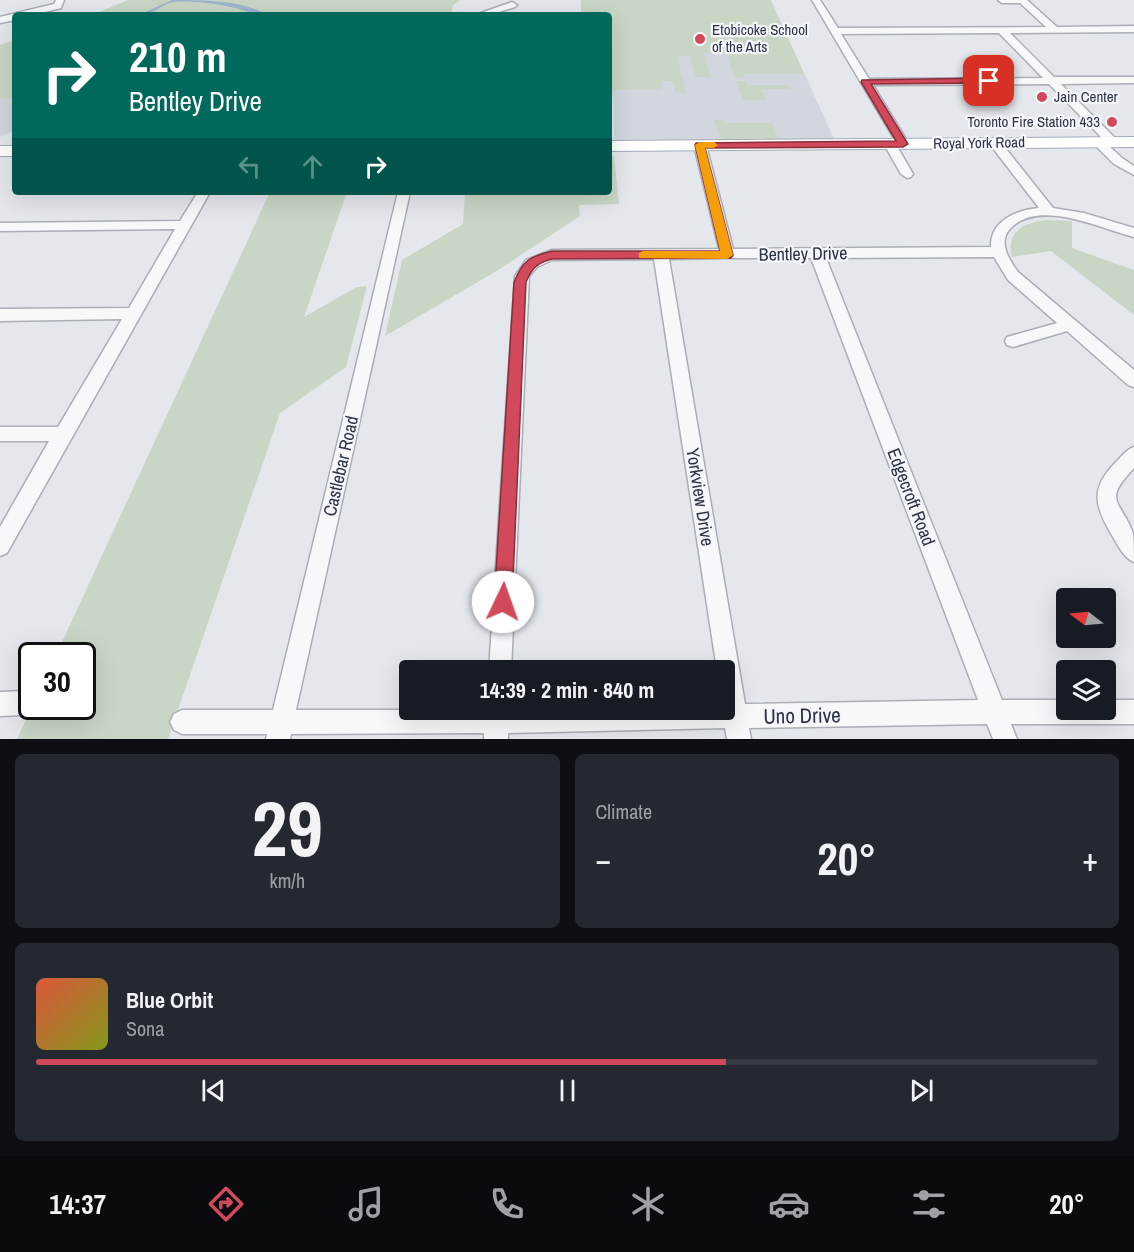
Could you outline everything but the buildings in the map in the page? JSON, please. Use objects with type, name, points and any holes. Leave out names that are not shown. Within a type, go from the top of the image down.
[{"type":"main road","name":"Royal York Road","points":[[612,146],[1134,142]]},
{"type":"street","points":[[37,12],[58,6],[60,0]]},
{"type":"street","points":[[816,0],[866,82],[896,144],[907,174]]},
{"type":"street","points":[[1002,0],[1022,0],[1054,29]]},
{"type":"street","points":[[492,12],[512,7]]},
{"type":"street","points":[[835,31],[1134,29]]},
{"type":"street","points":[[1002,30],[1052,81],[1106,142],[1118,161],[1134,171]]},
{"type":"street","points":[[866,82],[1134,80]]},
{"type":"street","points":[[995,143],[1048,211]]},
{"type":"street","points":[[700,145],[727,255]]},
{"type":"street","points":[[0,546],[202,195]]},
{"type":"street","name":"Castlebar Road","points":[[280,731],[403,195]]},
{"type":"street","points":[[1134,233],[1096,220],[1048,211],[1030,214],[1010,222],[999,235],[999,252],[1013,276],[1134,380]]},
{"type":"street","points":[[0,227],[186,225]]},
{"type":"street","name":"Bentley Drive","points":[[501,660],[520,282],[526,268],[535,260],[552,255],[999,252]]},
{"type":"street","name":"Edgecroft Road","points":[[817,254],[1005,739]]},
{"type":"street","name":"Yorkview Drive","points":[[661,256],[737,729]]},
{"type":"street","points":[[0,315],[133,313]]},
{"type":"street","points":[[1013,341],[1070,325]]},
{"type":"street","points":[[0,434],[63,434]]},
{"type":"street","points":[[1134,455],[1112,480],[1106,496],[1108,506],[1134,552]]},
{"type":"street","points":[[0,704],[18,703]]},
{"type":"street","name":"Uno Drive","points":[[182,722],[280,731],[497,723],[737,729],[995,712],[1134,712]]},
{"type":"shaded area","name":"Etobicoke School of the Arts","points":[[617,0],[771,0],[834,139],[614,140],[612,3]]},
{"type":"shaded area","points":[[12,98],[12,131],[0,137],[0,100]]},
{"type":"green space","points":[[128,0],[461,0],[453,5],[452,12],[99,12]]},
{"type":"green space","points":[[581,0],[770,0],[804,74],[743,74],[744,77],[735,78],[726,53],[704,53],[711,77],[696,77],[690,56],[677,56],[686,93],[675,92],[672,81],[662,81],[662,88],[659,89],[613,90],[612,100],[612,12],[581,12]]},
{"type":"green space","points":[[12,41],[12,98],[0,100],[0,45]]},
{"type":"green space","points":[[736,81],[745,81],[747,85],[788,85],[790,89],[762,89],[766,100],[743,100]]},
{"type":"green space","points":[[714,120],[724,120],[726,123],[772,123],[779,139],[724,140],[720,137]]},
{"type":"green space","points":[[612,156],[614,156],[619,204],[579,205],[580,216],[495,272],[385,336],[402,260],[463,224],[465,195],[612,195]]},
{"type":"green space","points":[[269,195],[346,195],[304,317],[357,287],[367,286],[346,367],[280,413],[168,739],[17,739],[26,720],[96,720],[96,642],[62,642]]},
{"type":"green space","points":[[1047,220],[1072,221],[1072,248],[1134,270],[1134,315],[1051,251],[1012,257],[1014,234],[1032,223]]},
{"type":"water","points":[[172,0],[234,4],[261,12],[248,12],[201,2],[173,2],[146,12]]},
{"type":"slow traffic","points":[[643,255],[727,255],[700,145],[714,145]]},
{"type":"place","name":"Etobicoke School of the Arts","points":[[700,39]]},
{"type":"place","name":"Jain Center","points":[[1042,97]]},
{"type":"place","name":"Toronto Fire Station 433","points":[[1112,122]]},
{"type":"route","points":[[503,602],[520,282],[526,268],[535,260],[552,255],[727,255],[700,145],[903,144],[866,82],[989,81]]}]
